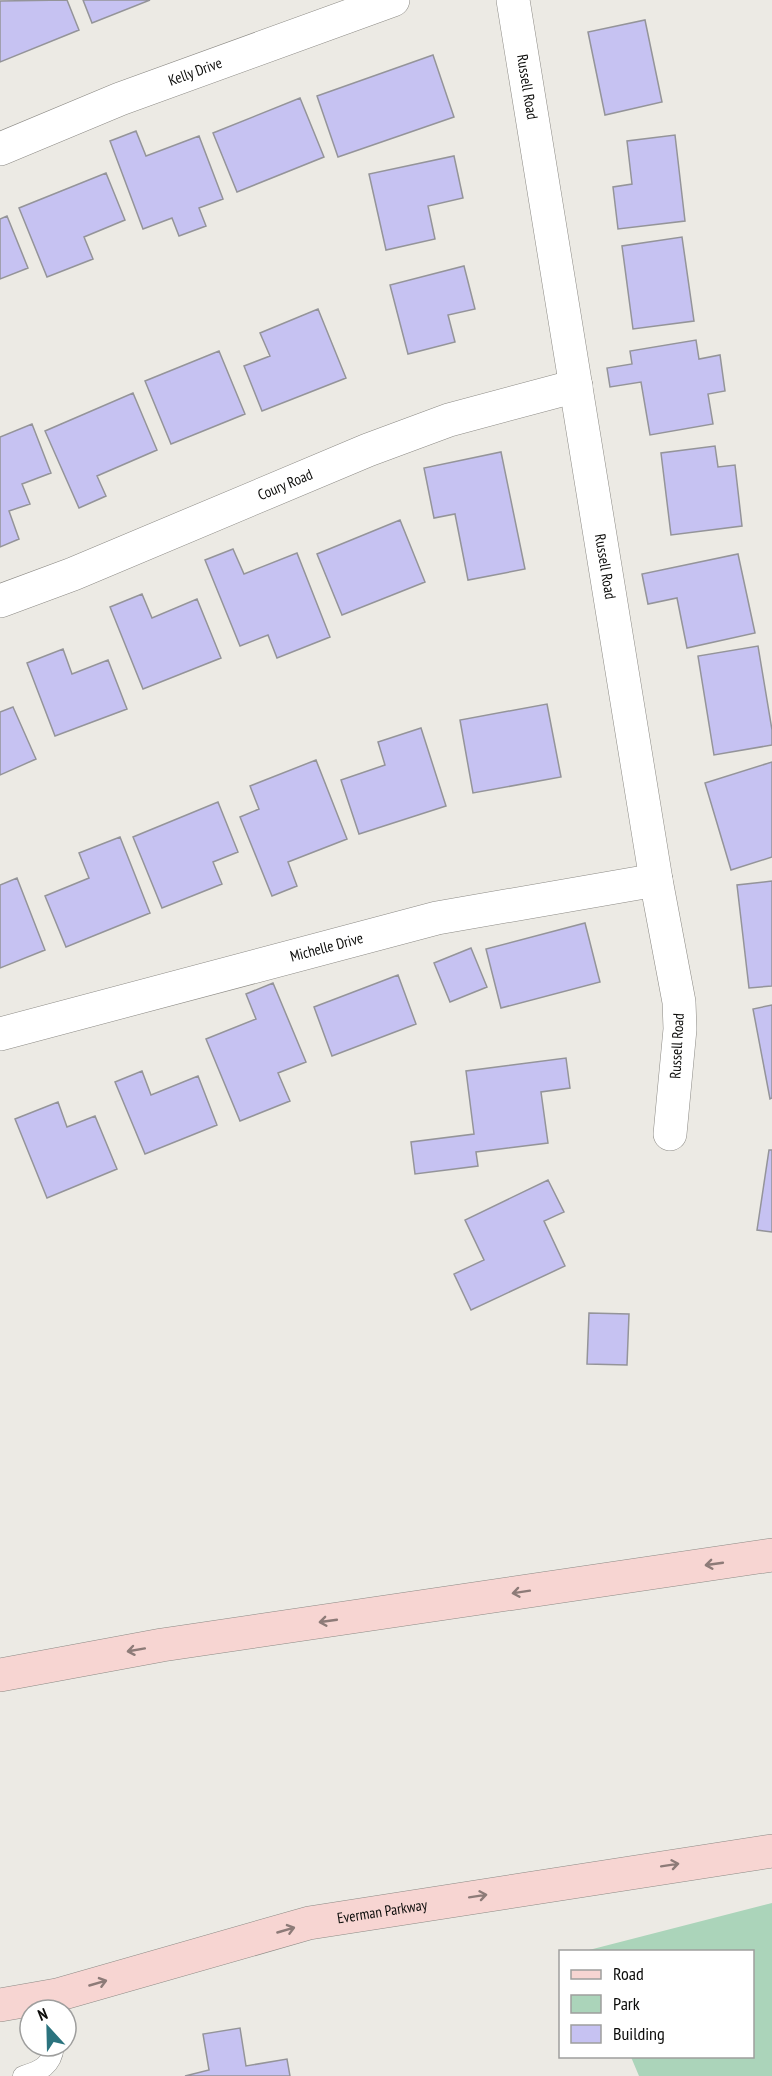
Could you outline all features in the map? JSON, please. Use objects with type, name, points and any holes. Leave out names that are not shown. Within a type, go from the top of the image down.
[{"type":"main road","points":[[0,1675],[162,1645],[772,1555]]},
{"type":"main road","name":"Everman Parkway","points":[[69,1998],[309,1923],[772,1851]]},
{"type":"main road","name":"Everman Parkway","points":[[0,2005],[18,2004]]},
{"type":"street","name":"Kelly Drive","points":[[0,149],[120,99],[393,0]]},
{"type":"street","name":"Russell Road","points":[[513,0],[656,880],[679,1002],[680,1029],[670,1134]]},
{"type":"street","name":"Coury Road","points":[[0,601],[73,574],[449,420],[576,386]]},
{"type":"street","name":"Michelle Drive","points":[[0,1034],[437,918],[656,880]]},
{"type":"lane","points":[[23,2076],[43,2070],[52,2058]]},
{"type":"green space","points":[[772,1903],[772,2076],[639,2076],[631,2058],[754,2058],[754,1950],[589,1950]]},
{"type":"building","points":[[67,0],[79,30],[0,62],[0,1]]},
{"type":"building","points":[[83,0],[150,0],[92,23]]},
{"type":"building","points":[[645,20],[662,102],[605,115],[588,32]]},
{"type":"building","points":[[433,55],[454,117],[338,157],[317,96]]},
{"type":"building","points":[[300,98],[324,157],[237,192],[213,133]]},
{"type":"building","points":[[136,131],[146,156],[199,136],[223,199],[199,208],[206,226],[179,236],[172,218],[143,229],[110,141]]},
{"type":"building","points":[[675,135],[685,221],[618,229],[613,187],[632,184],[627,141]]},
{"type":"building","points":[[454,156],[463,198],[428,206],[435,239],[386,250],[369,174]]},
{"type":"building","points":[[106,173],[125,220],[84,237],[93,259],[47,277],[19,208]]},
{"type":"building","points":[[7,216],[28,268],[0,279],[0,219]]},
{"type":"building","points":[[682,237],[694,321],[633,329],[622,246]]},
{"type":"building","points":[[464,266],[475,309],[448,315],[455,342],[408,354],[390,285]]},
{"type":"building","points":[[318,309],[346,378],[262,411],[244,366],[270,356],[260,333]]},
{"type":"building","points":[[696,340],[699,359],[720,355],[725,391],[708,394],[713,424],[650,435],[641,382],[610,387],[607,368],[632,364],[630,351]]},
{"type":"building","points":[[219,351],[245,414],[171,444],[145,381]]},
{"type":"building","points":[[133,393],[157,450],[97,476],[106,496],[79,508],[45,431]]},
{"type":"building","points":[[32,424],[51,473],[22,484],[30,504],[9,511],[19,539],[0,547],[0,437]]},
{"type":"building","points":[[715,446],[718,467],[735,465],[742,526],[671,535],[661,453]]},
{"type":"building","points":[[501,452],[525,569],[468,580],[455,514],[434,518],[424,468]]},
{"type":"building","points":[[400,520],[425,582],[342,615],[317,554]]},
{"type":"building","points":[[233,549],[244,574],[297,553],[330,637],[277,658],[268,635],[240,646],[205,560]]},
{"type":"building","points":[[738,554],[755,633],[687,648],[677,598],[648,604],[642,574]]},
{"type":"building","points":[[142,594],[152,618],[197,599],[221,658],[143,689],[110,607]]},
{"type":"building","points":[[758,646],[772,730],[772,745],[714,755],[698,656]]},
{"type":"building","points":[[63,649],[72,674],[108,660],[127,709],[55,736],[27,663]]},
{"type":"building","points":[[547,704],[561,777],[473,793],[460,720]]},
{"type":"building","points":[[13,707],[36,759],[0,775],[0,712]]},
{"type":"building","points":[[421,728],[446,806],[359,834],[341,780],[385,765],[378,742]]},
{"type":"building","points":[[316,760],[347,839],[288,862],[297,886],[272,896],[240,817],[259,809],[250,786]]},
{"type":"building","points":[[772,762],[772,857],[731,870],[705,783]]},
{"type":"building","points":[[218,802],[238,852],[213,862],[222,884],[162,908],[133,837]]},
{"type":"building","points":[[120,837],[150,913],[66,947],[45,896],[89,878],[79,853]]},
{"type":"building","points":[[17,878],[45,950],[0,968],[0,885]]},
{"type":"building","points":[[772,881],[772,986],[749,988],[737,885]]},
{"type":"building","points":[[585,923],[600,982],[501,1008],[486,949]]},
{"type":"building","points":[[471,948],[487,987],[450,1002],[434,963]]},
{"type":"building","points":[[398,975],[416,1024],[332,1056],[314,1007]]},
{"type":"building","points":[[273,983],[306,1062],[278,1073],[290,1101],[240,1121],[206,1039],[256,1019],[246,994]]},
{"type":"building","points":[[772,1005],[772,1098],[770,1099],[753,1009]]},
{"type":"building","points":[[566,1058],[570,1088],[541,1092],[548,1143],[476,1152],[478,1166],[415,1174],[411,1142],[474,1134],[466,1071]]},
{"type":"building","points":[[142,1071],[151,1095],[198,1076],[217,1125],[145,1154],[115,1082]]},
{"type":"building","points":[[58,1102],[67,1127],[95,1116],[117,1169],[47,1198],[15,1119]]},
{"type":"building","points":[[769,1150],[772,1150],[772,1232],[757,1230]]},
{"type":"building","points":[[548,1180],[564,1212],[544,1221],[565,1266],[471,1310],[454,1274],[484,1260],[465,1220]]},
{"type":"building","points":[[589,1313],[629,1314],[627,1365],[587,1364]]},
{"type":"building","points":[[240,2028],[246,2066],[287,2059],[290,2076],[185,2076],[209,2070],[203,2034]]}]
